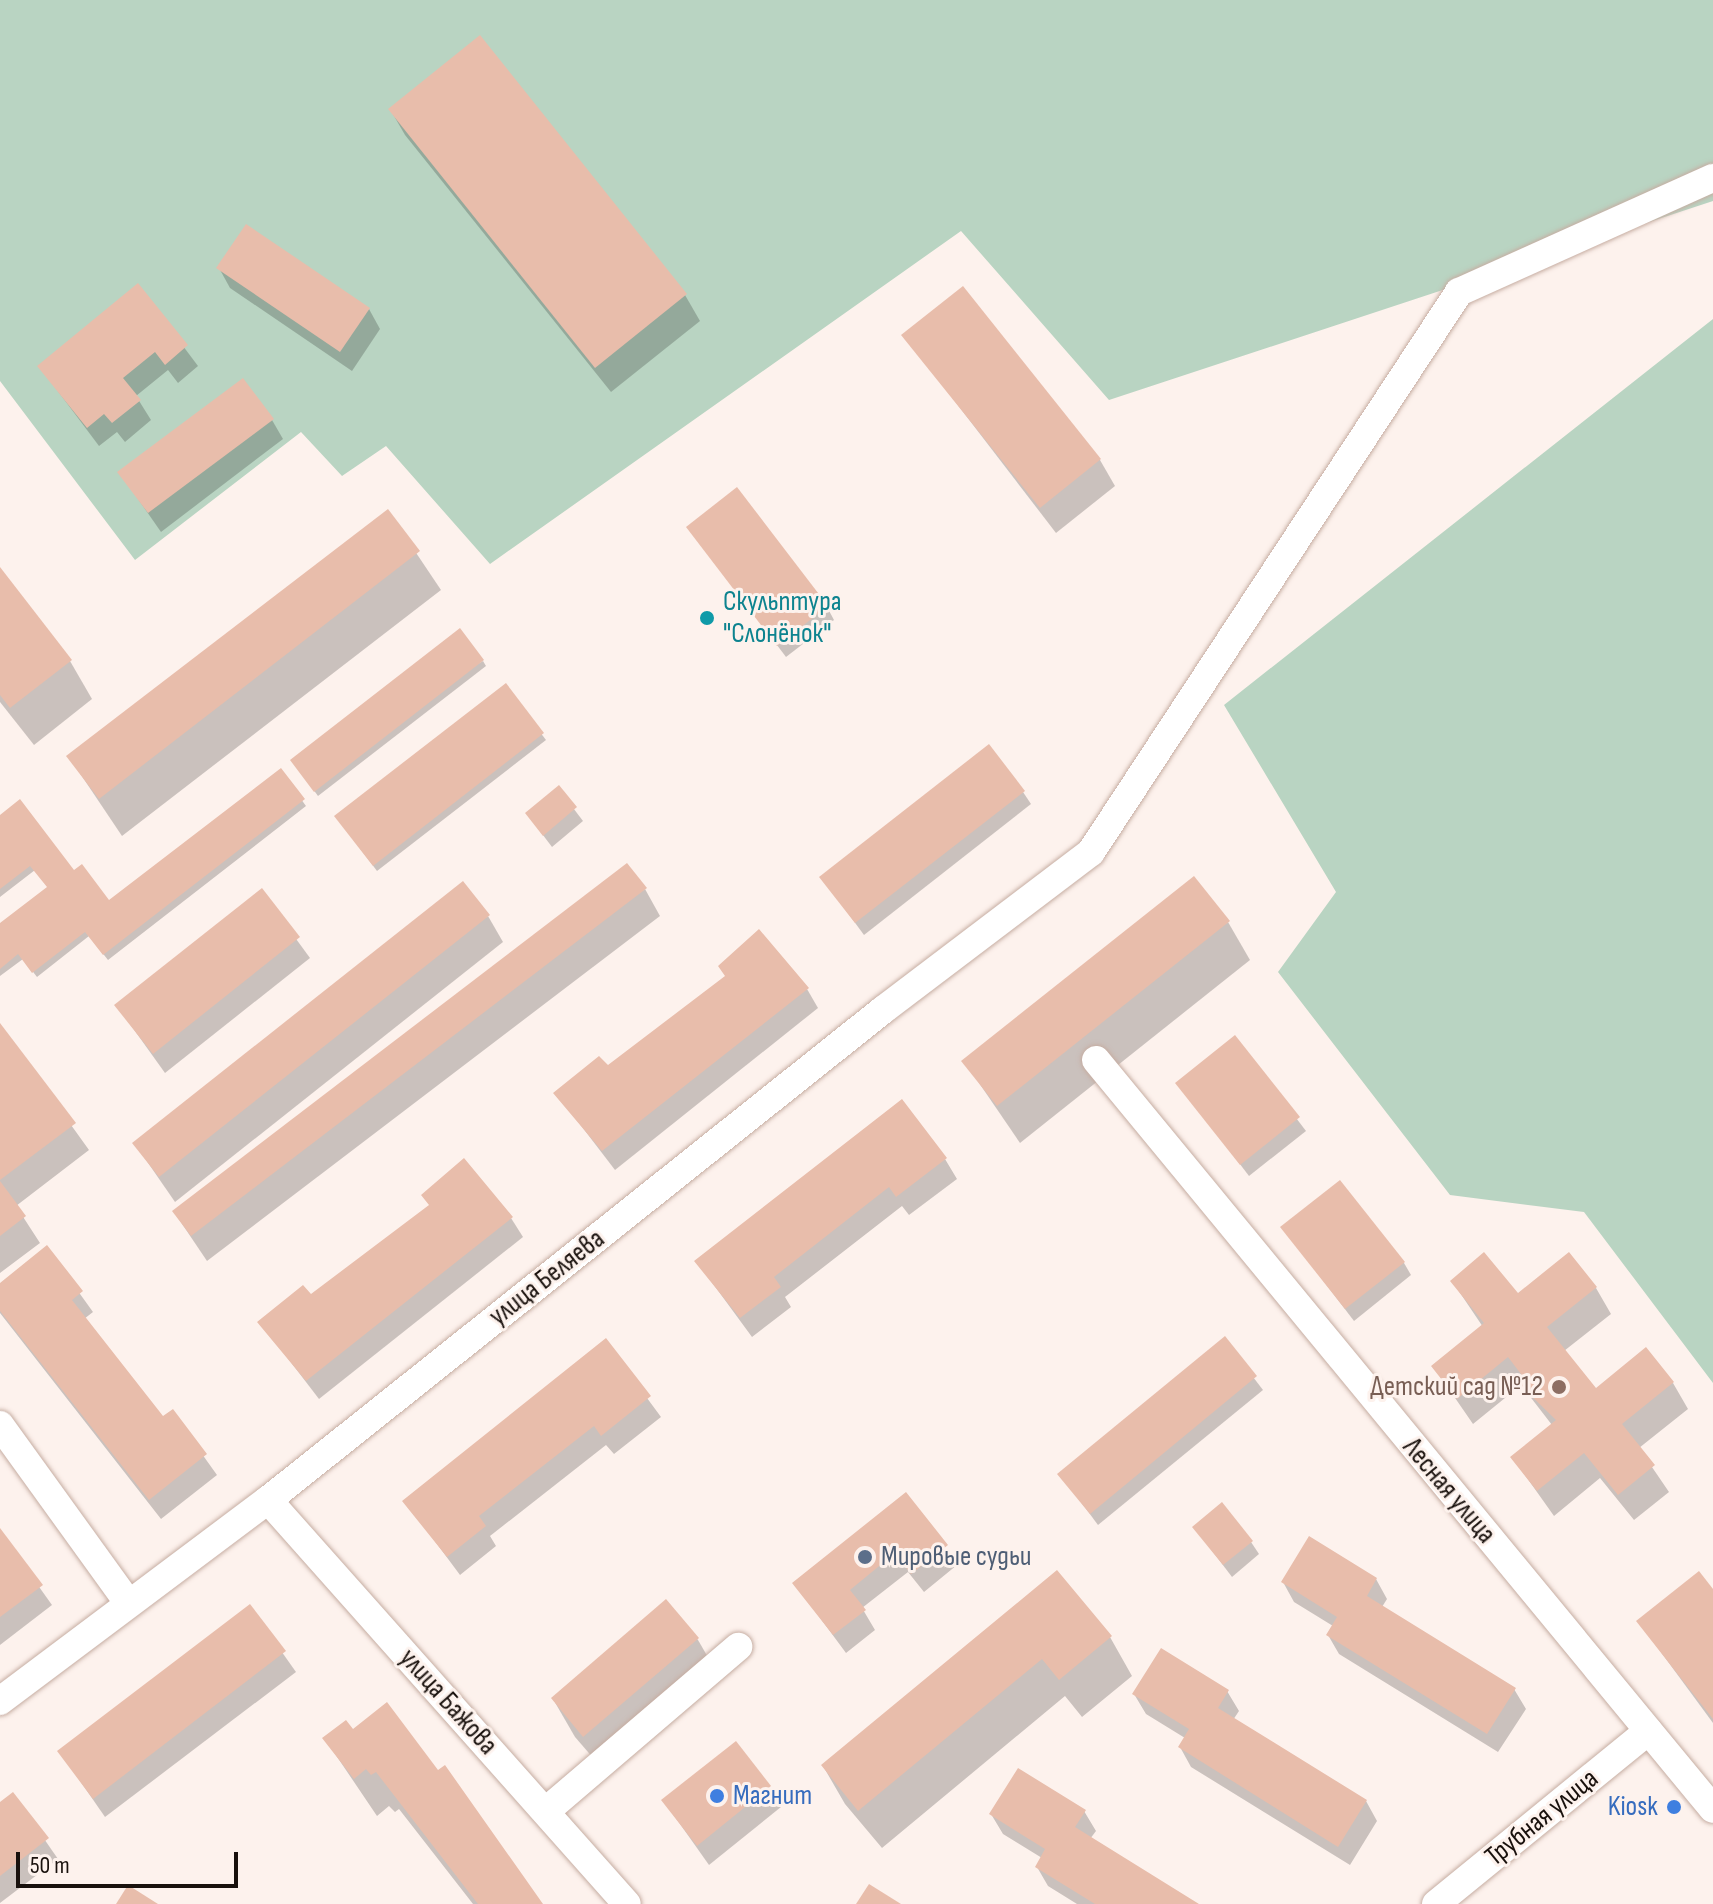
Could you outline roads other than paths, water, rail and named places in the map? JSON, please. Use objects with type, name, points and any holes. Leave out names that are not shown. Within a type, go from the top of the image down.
[{"type":"street","name":"улица Беляева","points":[[0,1701],[127,1601],[268,1500],[883,1010],[1091,852],[1459,292],[1713,178]]},
{"type":"street","name":"Лесная улица","points":[[1096,1060],[1713,1809]]},
{"type":"street","points":[[0,1425],[127,1601]]},
{"type":"street","name":"улица Бажова","points":[[268,1500],[627,1904]]},
{"type":"street","points":[[546,1811],[738,1647]]},
{"type":"street","name":"Трубная улица","points":[[1436,1904],[1648,1731]]},
{"type":"place","name":"Скульптура \"Слонёнок\"","points":[[707,618]]},
{"type":"place","name":"Детский сад №12","points":[[1559,1387]]},
{"type":"place","name":"Мировые судьи","points":[[865,1557]]},
{"type":"place","name":"Магнит","points":[[717,1796]]},
{"type":"place","name":"Kiosk","points":[[1674,1807]]}]
